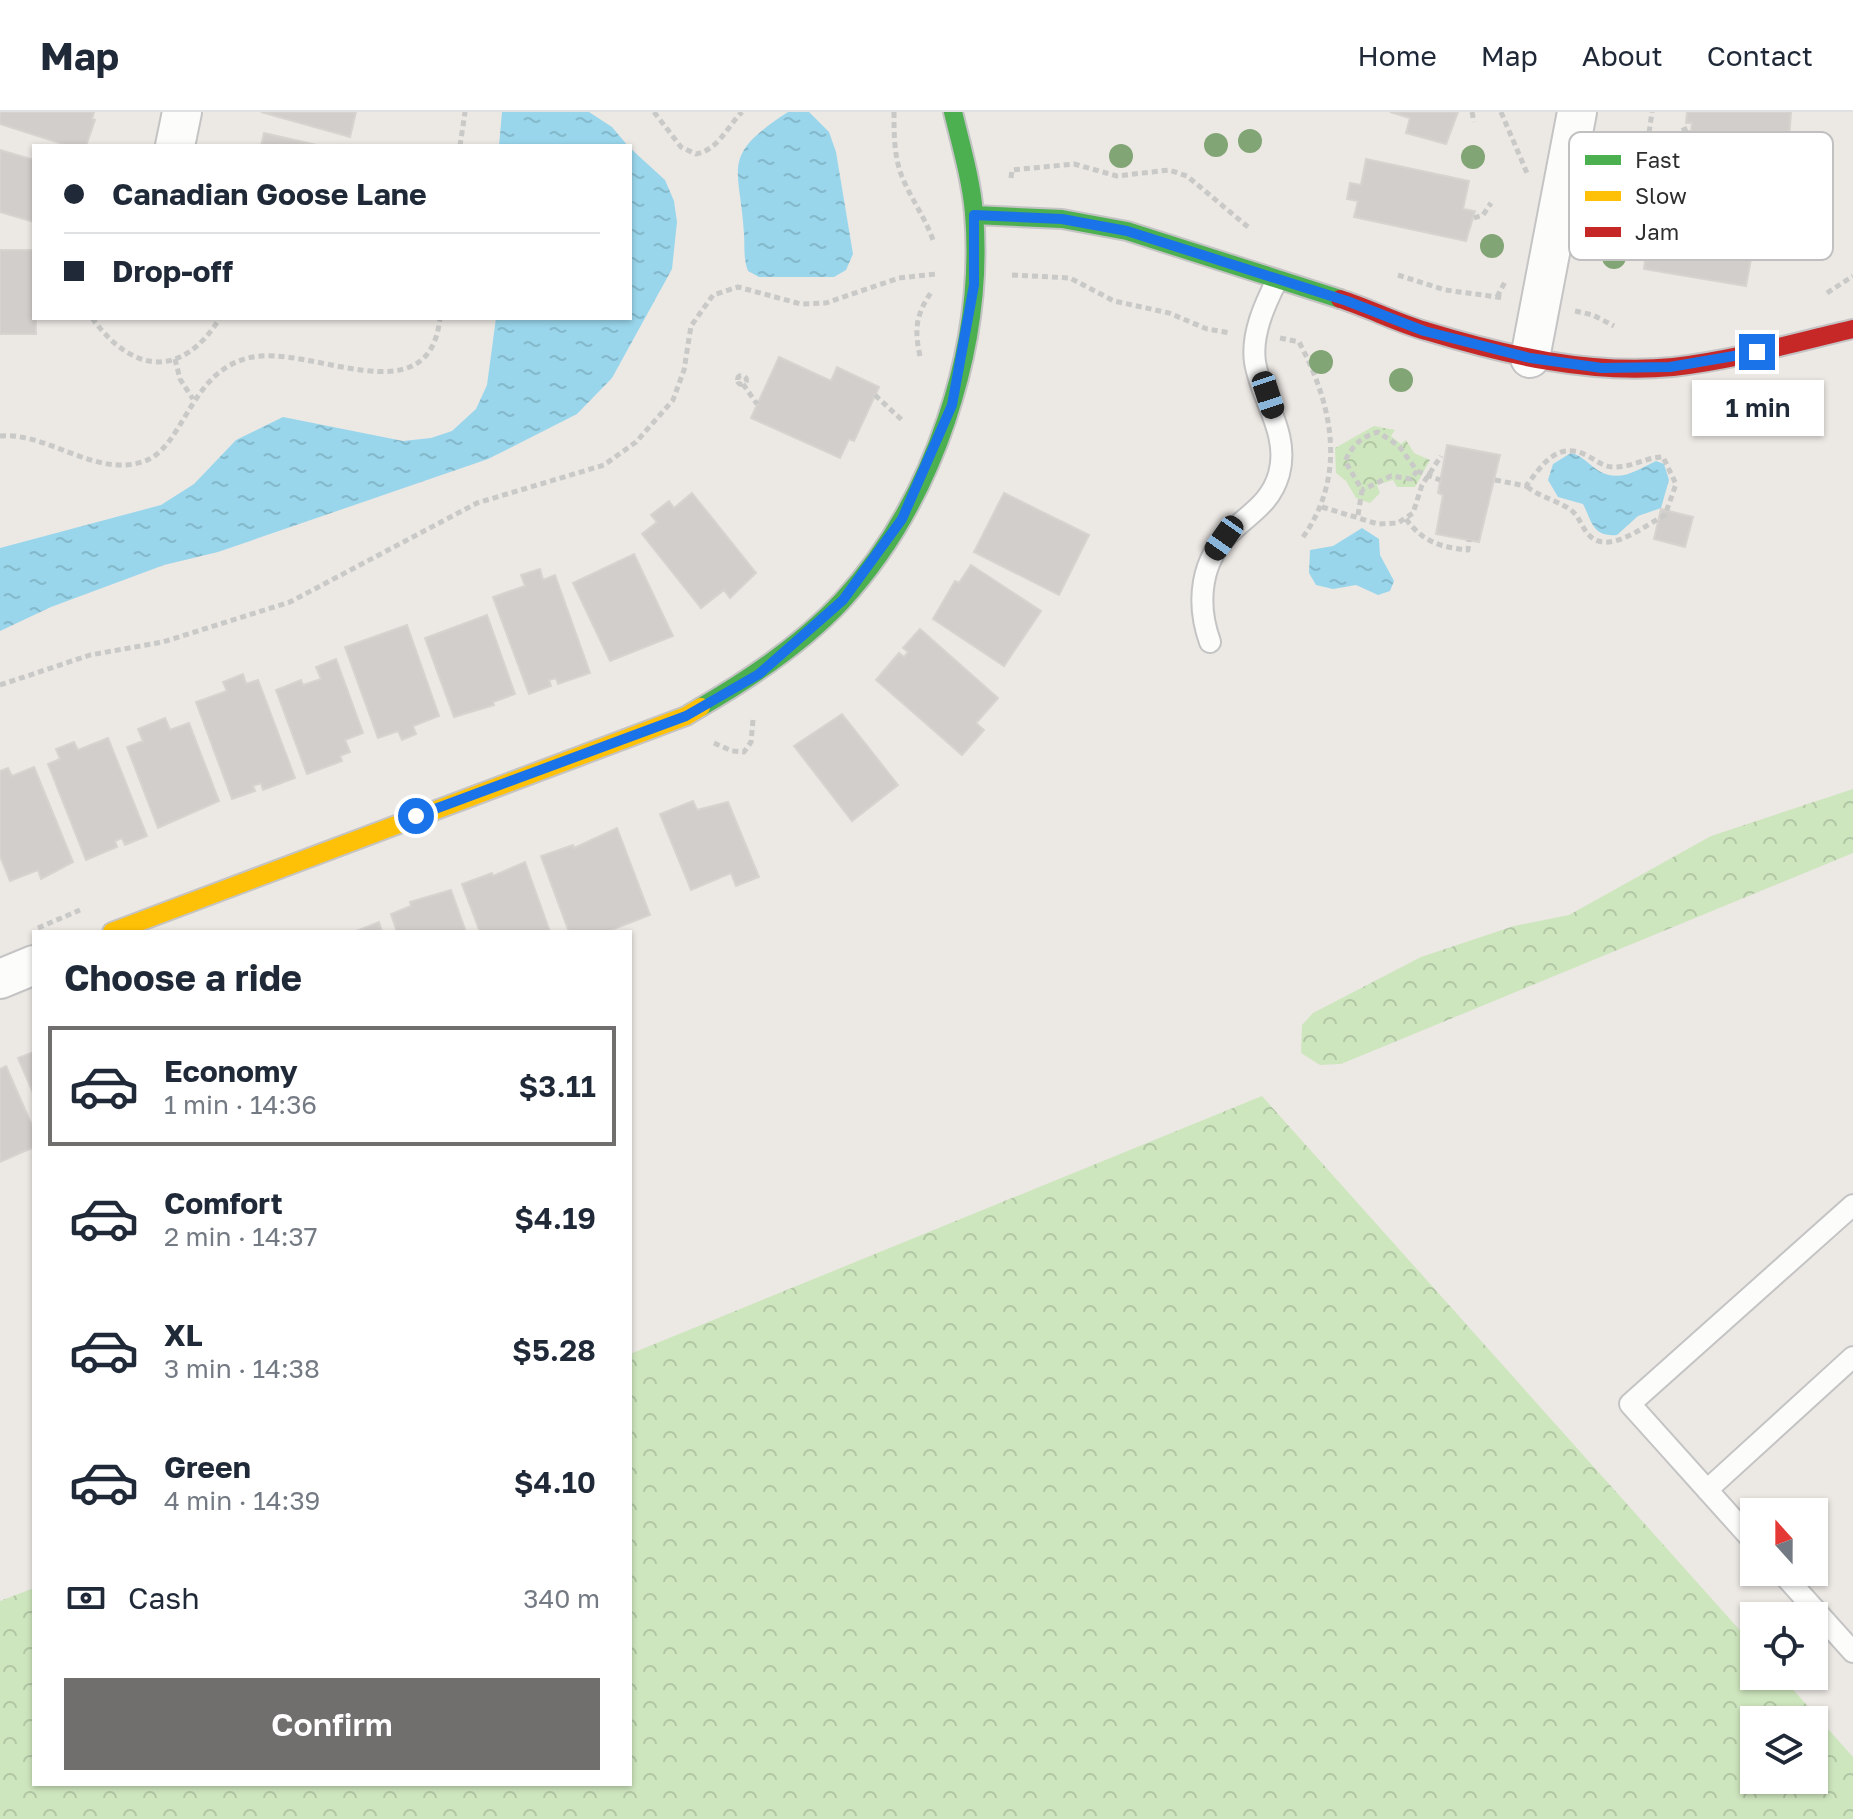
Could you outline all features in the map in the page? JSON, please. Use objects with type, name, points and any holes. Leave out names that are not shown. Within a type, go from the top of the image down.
[{"type":"street","points":[[175,144],[182,112]]},
{"type":"street","points":[[117,930],[686,716],[759,674],[802,639],[870,567],[902,519],[952,405],[974,285],[974,215],[953,112]]},
{"type":"street","points":[[1573,132],[1577,112]]},
{"type":"street","points":[[1530,358],[1569,154]]},
{"type":"street","points":[[974,215],[1062,219],[1127,231],[1347,301],[1424,331],[1530,358],[1602,368],[1670,367],[1729,359],[1853,329]]},
{"type":"street","points":[[0,979],[32,966]]},
{"type":"lane","points":[[1210,642],[1201,606],[1206,571],[1224,538],[1261,508],[1271,494],[1281,463],[1278,430],[1255,364],[1254,351],[1265,304],[1277,280]]},
{"type":"lane","points":[[1740,1527],[1630,1404],[1853,1205]]},
{"type":"lane","points":[[1707,1490],[1853,1357]]},
{"type":"lane","points":[[1794,1586],[1853,1652]]},
{"type":"path","points":[[460,144],[465,112]]},
{"type":"path","points":[[654,112],[681,147],[696,154],[717,143],[726,128],[742,112]]},
{"type":"path","points":[[894,112],[895,147],[902,177],[921,210],[935,247]]},
{"type":"path","points":[[1472,112],[1474,122]]},
{"type":"path","points":[[1501,112],[1511,141],[1527,170],[1528,184]]},
{"type":"path","points":[[1649,132],[1652,112]]},
{"type":"path","points":[[1678,132],[1691,127]]},
{"type":"path","points":[[1474,218],[1483,215],[1491,203]]},
{"type":"path","points":[[922,366],[915,333],[918,312],[936,285],[936,261]]},
{"type":"path","points":[[1497,297],[1512,269]]},
{"type":"path","points":[[0,685],[90,655],[163,642],[260,613],[307,594],[477,503],[604,465],[636,442],[673,400],[684,370],[691,326],[713,295],[738,287],[801,304],[826,303],[899,278],[938,274]]},
{"type":"path","points":[[1011,275],[1070,278],[1114,301],[1161,310],[1207,329],[1235,334]]},
{"type":"path","points":[[1814,298],[1853,276]]},
{"type":"path","points":[[1579,300],[1580,312]]},
{"type":"path","points":[[1565,310],[1625,328]]},
{"type":"path","points":[[94,320],[120,350],[137,360],[157,364],[193,350],[218,320]]},
{"type":"path","points":[[0,436],[27,437],[110,463],[143,462],[157,455],[168,443],[193,399],[224,368],[246,358],[283,355],[350,369],[402,372],[420,363],[430,350],[439,320]]},
{"type":"path","points":[[1276,338],[1299,342],[1328,418],[1331,458],[1322,507],[1301,540]]},
{"type":"path","points":[[175,359],[180,379],[193,399]]},
{"type":"path","points":[[743,384],[757,404]]},
{"type":"path","points":[[1345,461],[1351,448],[1364,436],[1378,432],[1399,446],[1415,464],[1417,471],[1440,480]]},
{"type":"path","points":[[1495,480],[1526,486],[1550,503],[1574,512],[1590,537],[1601,542],[1616,542],[1665,515],[1676,484],[1663,457],[1649,457],[1618,467],[1606,466],[1575,451],[1561,450],[1526,486]]},
{"type":"path","points":[[1322,507],[1389,525],[1406,519],[1413,513],[1428,476],[1441,456]]},
{"type":"path","points":[[1331,458],[1345,461],[1362,490],[1358,515]]},
{"type":"path","points":[[1362,490],[1391,476],[1411,479],[1417,471]]},
{"type":"path","points":[[1406,519],[1424,539],[1439,546],[1468,550],[1469,540]]},
{"type":"green space","points":[[1374,426],[1395,430],[1391,436],[1401,444],[1406,440],[1414,453],[1430,460],[1415,487],[1397,487],[1393,480],[1377,485],[1380,493],[1370,503],[1356,498],[1346,481],[1336,473],[1335,448]]},
{"type":"green space","points":[[1853,789],[1853,853],[1341,1064],[1320,1065],[1301,1053],[1302,1025],[1313,1013],[1421,957],[1514,926],[1569,915],[1711,836]]},
{"type":"green space","points":[[1262,1096],[1740,1630],[1740,1690],[1793,1690],[1808,1706],[1740,1706],[1740,1794],[1828,1794],[1828,1729],[1853,1757],[1853,1819],[0,1819],[0,1601],[32,1589],[32,1786],[632,1786],[632,1353]]},
{"type":"water","points":[[502,112],[589,112],[612,127],[626,144],[499,144]]},
{"type":"water","points":[[788,112],[809,112],[829,132],[836,152],[853,254],[846,270],[834,277],[759,277],[748,271],[746,266],[739,164],[751,140]]},
{"type":"water","points":[[632,150],[665,180],[674,201],[677,222],[672,269],[612,378],[577,414],[488,459],[218,552],[164,565],[51,607],[0,631],[0,548],[161,505],[194,484],[236,440],[283,417],[403,441],[431,438],[452,431],[476,409],[487,385],[496,320],[632,320]]},
{"type":"water","points":[[1571,453],[1599,471],[1614,476],[1628,474],[1656,461],[1664,464],[1669,480],[1661,508],[1638,516],[1617,535],[1598,531],[1583,504],[1558,497],[1548,480],[1553,464]]},
{"type":"water","points":[[1362,528],[1379,539],[1380,555],[1394,581],[1390,591],[1378,595],[1356,585],[1333,589],[1316,585],[1309,573],[1310,550],[1333,546]]},
{"type":"building","points":[[0,112],[94,112],[92,119],[95,120],[87,144],[63,144],[0,124]]},
{"type":"building","points":[[261,112],[356,112],[350,137]]},
{"type":"building","points":[[1390,112],[1458,112],[1446,144],[1406,133],[1410,118]]},
{"type":"building","points":[[1687,112],[1791,112],[1790,132],[1686,132],[1691,131],[1692,123],[1686,123]]},
{"type":"building","points":[[264,133],[312,144],[261,144]]},
{"type":"building","points":[[0,150],[32,159],[32,221],[0,212]]},
{"type":"building","points":[[1366,159],[1469,181],[1463,209],[1475,211],[1466,241],[1354,217],[1358,201],[1347,199],[1350,183],[1361,185]]},
{"type":"building","points":[[0,250],[32,250],[32,320],[36,320],[36,334],[0,334]]},
{"type":"building","points":[[1645,260],[1751,260],[1746,286],[1644,269]]},
{"type":"building","points":[[779,357],[831,381],[837,367],[879,387],[854,441],[849,439],[840,458],[751,418]]},
{"type":"building","points":[[1447,445],[1500,455],[1479,542],[1436,534],[1443,495],[1438,493]]},
{"type":"building","points":[[692,493],[756,573],[730,598],[724,590],[701,608],[642,534],[657,522],[651,515],[669,501],[674,508]]},
{"type":"building","points":[[1004,493],[1089,535],[1059,595],[974,552]]},
{"type":"building","points":[[1661,509],[1693,517],[1685,547],[1654,539]]},
{"type":"building","points":[[634,554],[673,636],[610,661],[573,583]]},
{"type":"building","points":[[971,565],[1041,611],[1004,666],[933,619],[955,581],[959,583]]},
{"type":"building","points":[[540,569],[543,580],[555,575],[590,673],[558,684],[556,678],[549,680],[551,686],[529,694],[493,597],[525,586],[521,575]]},
{"type":"building","points":[[487,615],[515,694],[493,702],[494,705],[454,717],[425,638]]},
{"type":"building","points":[[407,625],[439,716],[413,726],[416,734],[402,740],[398,731],[378,738],[345,647]]},
{"type":"building","points":[[920,629],[998,698],[976,723],[984,730],[962,755],[876,680],[899,653],[904,657],[908,652],[903,648]]},
{"type":"building","points":[[336,659],[363,733],[345,740],[350,752],[340,756],[342,761],[307,774],[276,690],[301,680],[303,685],[321,679],[316,667]]},
{"type":"building","points":[[243,674],[246,684],[258,680],[295,778],[263,790],[261,783],[253,786],[255,791],[232,799],[196,702],[227,691],[223,682]]},
{"type":"building","points":[[842,714],[898,785],[852,821],[794,746]]},
{"type":"building","points":[[165,718],[170,730],[189,723],[219,801],[158,828],[127,747],[143,741],[138,729]]},
{"type":"building","points":[[108,738],[147,836],[125,845],[122,838],[115,841],[117,847],[86,860],[48,764],[60,759],[56,749],[74,742],[78,750]]},
{"type":"building","points":[[34,767],[73,862],[41,879],[38,870],[10,881],[0,856],[0,771],[8,768],[12,776]]},
{"type":"building","points":[[693,801],[697,810],[728,802],[759,877],[736,886],[731,873],[691,890],[660,814]]},
{"type":"building","points":[[617,828],[650,915],[611,930],[568,930],[541,856],[573,845],[574,848]]},
{"type":"building","points":[[525,862],[549,930],[479,930],[462,884],[492,873],[493,876]]},
{"type":"building","points":[[451,890],[465,930],[396,930],[391,914],[411,906],[410,902]]},
{"type":"building","points":[[379,922],[381,930],[359,930]]},
{"type":"building","points":[[32,1053],[32,1090],[18,1058]]},
{"type":"building","points":[[6,1066],[32,1125],[32,1148],[0,1162],[0,1069]]},
{"type":"traffic: fast","points":[[701,707],[775,659],[810,632],[842,601],[903,518],[927,470],[961,369],[971,317],[975,264],[973,200],[953,112]]},
{"type":"traffic: fast","points":[[974,215],[1062,219],[1127,231],[1340,299]]},
{"type":"traffic: slow","points":[[117,930],[686,716],[701,707]]},
{"type":"traffic: jam","points":[[1340,299],[1415,328],[1486,348],[1548,361],[1610,368],[1642,369],[1696,364],[1853,329]]},
{"type":"route","points":[[416,816],[686,716],[759,674],[843,600],[902,519],[952,405],[974,285],[974,215],[1062,219],[1127,231],[1347,301],[1424,331],[1530,358],[1602,368],[1670,367],[1757,352]]}]
